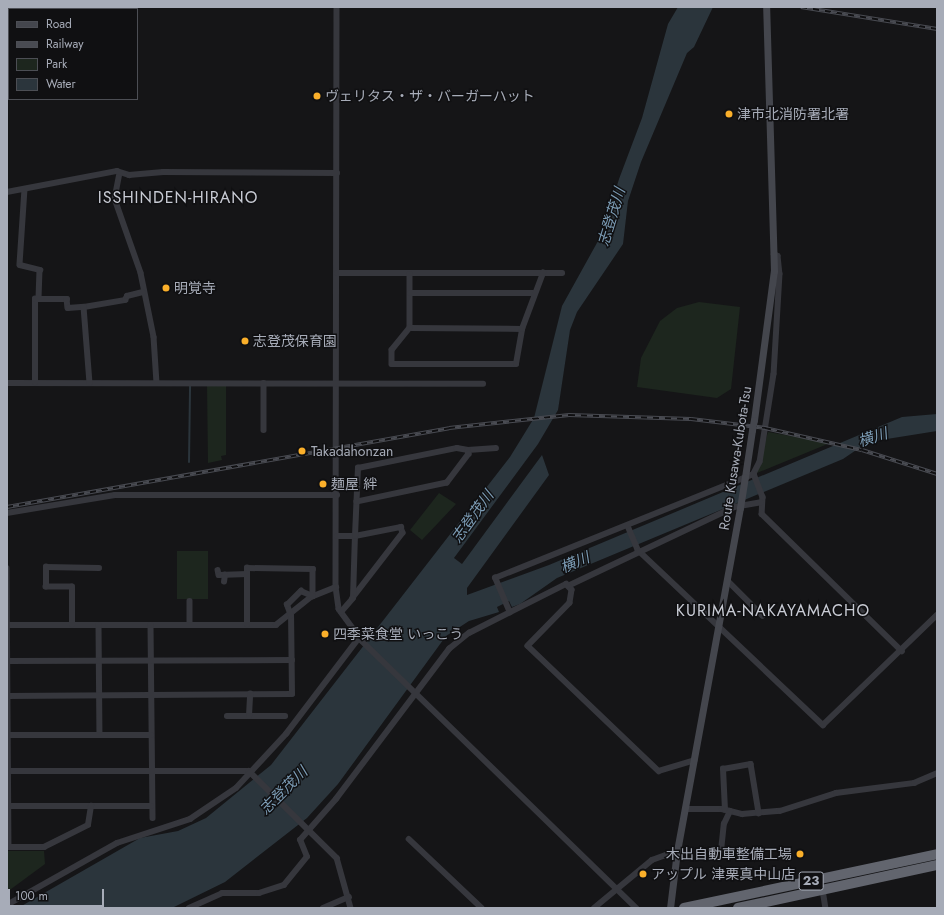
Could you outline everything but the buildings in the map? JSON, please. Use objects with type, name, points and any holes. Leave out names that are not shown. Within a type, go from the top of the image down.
[{"type":"highway","name":"23","points":[[684,908],[937,854]]},
{"type":"highway","name":"23","points":[[740,908],[937,865]]},
{"type":"main road","name":"Route Kusawa-Kubota-Tsu","points":[[670,908],[677,851],[728,581],[769,328],[774,254],[766,7]]},
{"type":"street","points":[[337,7],[336,587],[341,612],[360,640],[616,886],[637,908]]},
{"type":"street","points":[[7,192],[120,173],[337,173]]},
{"type":"street","points":[[120,173],[116,203],[134,244],[143,292],[154,337],[157,383]]},
{"type":"street","points":[[25,189],[20,265],[40,270],[39,299]]},
{"type":"street","points":[[510,613],[495,578],[754,475],[760,462],[774,374],[780,274],[778,256],[774,254]]},
{"type":"street","points":[[410,274],[410,328],[392,350],[392,364],[516,364],[522,329],[532,293],[543,273]]},
{"type":"street","points":[[337,274],[562,273]]},
{"type":"street","points":[[35,383],[35,299],[67,299],[68,308],[84,307],[125,300],[126,296],[143,292]]},
{"type":"street","points":[[410,293],[532,293]]},
{"type":"street","points":[[84,307],[90,383]]},
{"type":"street","points":[[410,328],[522,329]]},
{"type":"street","points":[[7,383],[483,384]]},
{"type":"street","points":[[264,383],[264,430]]},
{"type":"street","points":[[353,598],[358,468],[456,448],[468,450],[496,448]]},
{"type":"street","points":[[357,502],[447,483],[468,454],[468,450]]},
{"type":"street","points":[[754,475],[762,499],[767,522],[902,651]]},
{"type":"street","points":[[7,513],[115,495],[337,495]]},
{"type":"street","points":[[189,908],[222,892],[259,893],[284,885],[307,857],[300,840],[414,692],[458,639],[510,613],[550,590],[570,585],[638,550],[734,507],[762,499]]},
{"type":"street","points":[[628,526],[638,550],[823,725],[902,651],[937,615]]},
{"type":"street","points":[[337,536],[355,536],[401,527],[403,533],[341,612]]},
{"type":"street","points":[[72,625],[72,587],[46,587],[46,567],[99,568]]},
{"type":"street","points":[[7,568],[8,847],[44,847],[88,825],[91,806]]},
{"type":"street","points":[[247,625],[247,568],[313,569],[312,596]]},
{"type":"street","points":[[218,570],[219,575],[247,574]]},
{"type":"street","points":[[224,582],[225,575]]},
{"type":"street","points":[[728,581],[763,616]]},
{"type":"street","points":[[570,585],[570,603],[528,646],[659,772],[694,760]]},
{"type":"street","points":[[8,625],[276,625],[291,616],[312,596],[336,587]]},
{"type":"street","points":[[8,696],[292,694],[291,616],[286,609],[292,596],[306,591],[312,596]]},
{"type":"street","points":[[190,601],[190,625]]},
{"type":"street","points":[[99,625],[100,735]]},
{"type":"street","points":[[151,625],[151,806],[153,818]]},
{"type":"street","points":[[7,905],[117,843],[190,819],[222,798],[254,774],[360,640]]},
{"type":"street","points":[[8,660],[292,660]]},
{"type":"street","points":[[249,716],[250,694]]},
{"type":"street","points":[[227,716],[285,716]]},
{"type":"street","points":[[8,735],[151,736]]},
{"type":"street","points":[[721,851],[727,810],[723,769],[751,764],[759,813]]},
{"type":"street","points":[[8,771],[151,771],[254,774],[337,858],[351,908]]},
{"type":"street","points":[[685,808],[759,813],[793,808],[836,793],[914,783],[937,773]]},
{"type":"street","points":[[8,806],[151,806]]},
{"type":"street","points":[[409,839],[482,908]]},
{"type":"street","points":[[594,908],[616,886],[652,860],[677,851]]},
{"type":"street","points":[[823,890],[826,908]]},
{"type":"street","points":[[323,908],[349,898]]},
{"type":"green space","points":[[699,302],[740,307],[731,389],[717,398],[637,387],[641,358],[660,321],[677,308]]},
{"type":"green space","points":[[207,385],[226,385],[226,455],[221,456],[222,460],[208,463]]},
{"type":"green space","points":[[768,432],[830,443],[757,473]]},
{"type":"green space","points":[[439,493],[456,504],[422,540],[410,530]]},
{"type":"green space","points":[[177,551],[208,551],[208,599],[177,599]]},
{"type":"green space","points":[[7,851],[44,851],[45,864],[7,892]]},
{"type":"water","points":[[678,7],[713,7],[694,47],[687,53],[641,162],[628,201],[623,244],[577,312],[570,330],[558,410],[538,444],[454,558],[462,564],[542,455],[549,475],[467,588],[467,595],[549,565],[902,417],[937,414],[937,431],[868,442],[843,459],[557,578],[520,604],[512,607],[509,601],[497,607],[499,612],[469,621],[446,636],[338,784],[307,818],[225,882],[172,908],[18,908],[140,838],[178,831],[206,818],[271,765],[510,457],[534,418],[562,306],[603,232],[619,179],[642,118],[668,24]]},
{"type":"waterway","points":[[189,462],[190,386]]},
{"type":"railway","points":[[801,7],[937,29]]},
{"type":"railway","points":[[7,507],[449,428],[569,415],[691,419],[765,428],[862,450],[937,474]]},
{"type":"place","name":"ヴェリタス・ザ・バーガーハット","points":[[317,96]]},
{"type":"place","name":"津市北消防署北署","points":[[729,114]]},
{"type":"place","name":"明覚寺","points":[[166,288]]},
{"type":"place","name":"志登茂保育園","points":[[245,341]]},
{"type":"place","name":"Takadahonzan","points":[[302,451]]},
{"type":"place","name":"麺屋 絆","points":[[323,484]]},
{"type":"place","name":"四季菜食堂 いっこう","points":[[325,634]]},
{"type":"place","name":"木出自動車整備工場","points":[[800,854]]},
{"type":"place","name":"アップル 津栗真中山店","points":[[643,874]]},
{"type":"district","name":"ISSHINDEN-HIRANO","points":[[178,198]]},
{"type":"district","name":"KURIMA-NAKAYAMACHO","points":[[773,611]]},
{"type":"water label","name":"志登茂川","points":[[612,217]]},
{"type":"water label","name":"横川","points":[[873,438]]},
{"type":"water label","name":"志登茂川","points":[[473,517]]},
{"type":"water label","name":"横川","points":[[575,563]]},
{"type":"water label","name":"志登茂川","points":[[284,791]]}]
